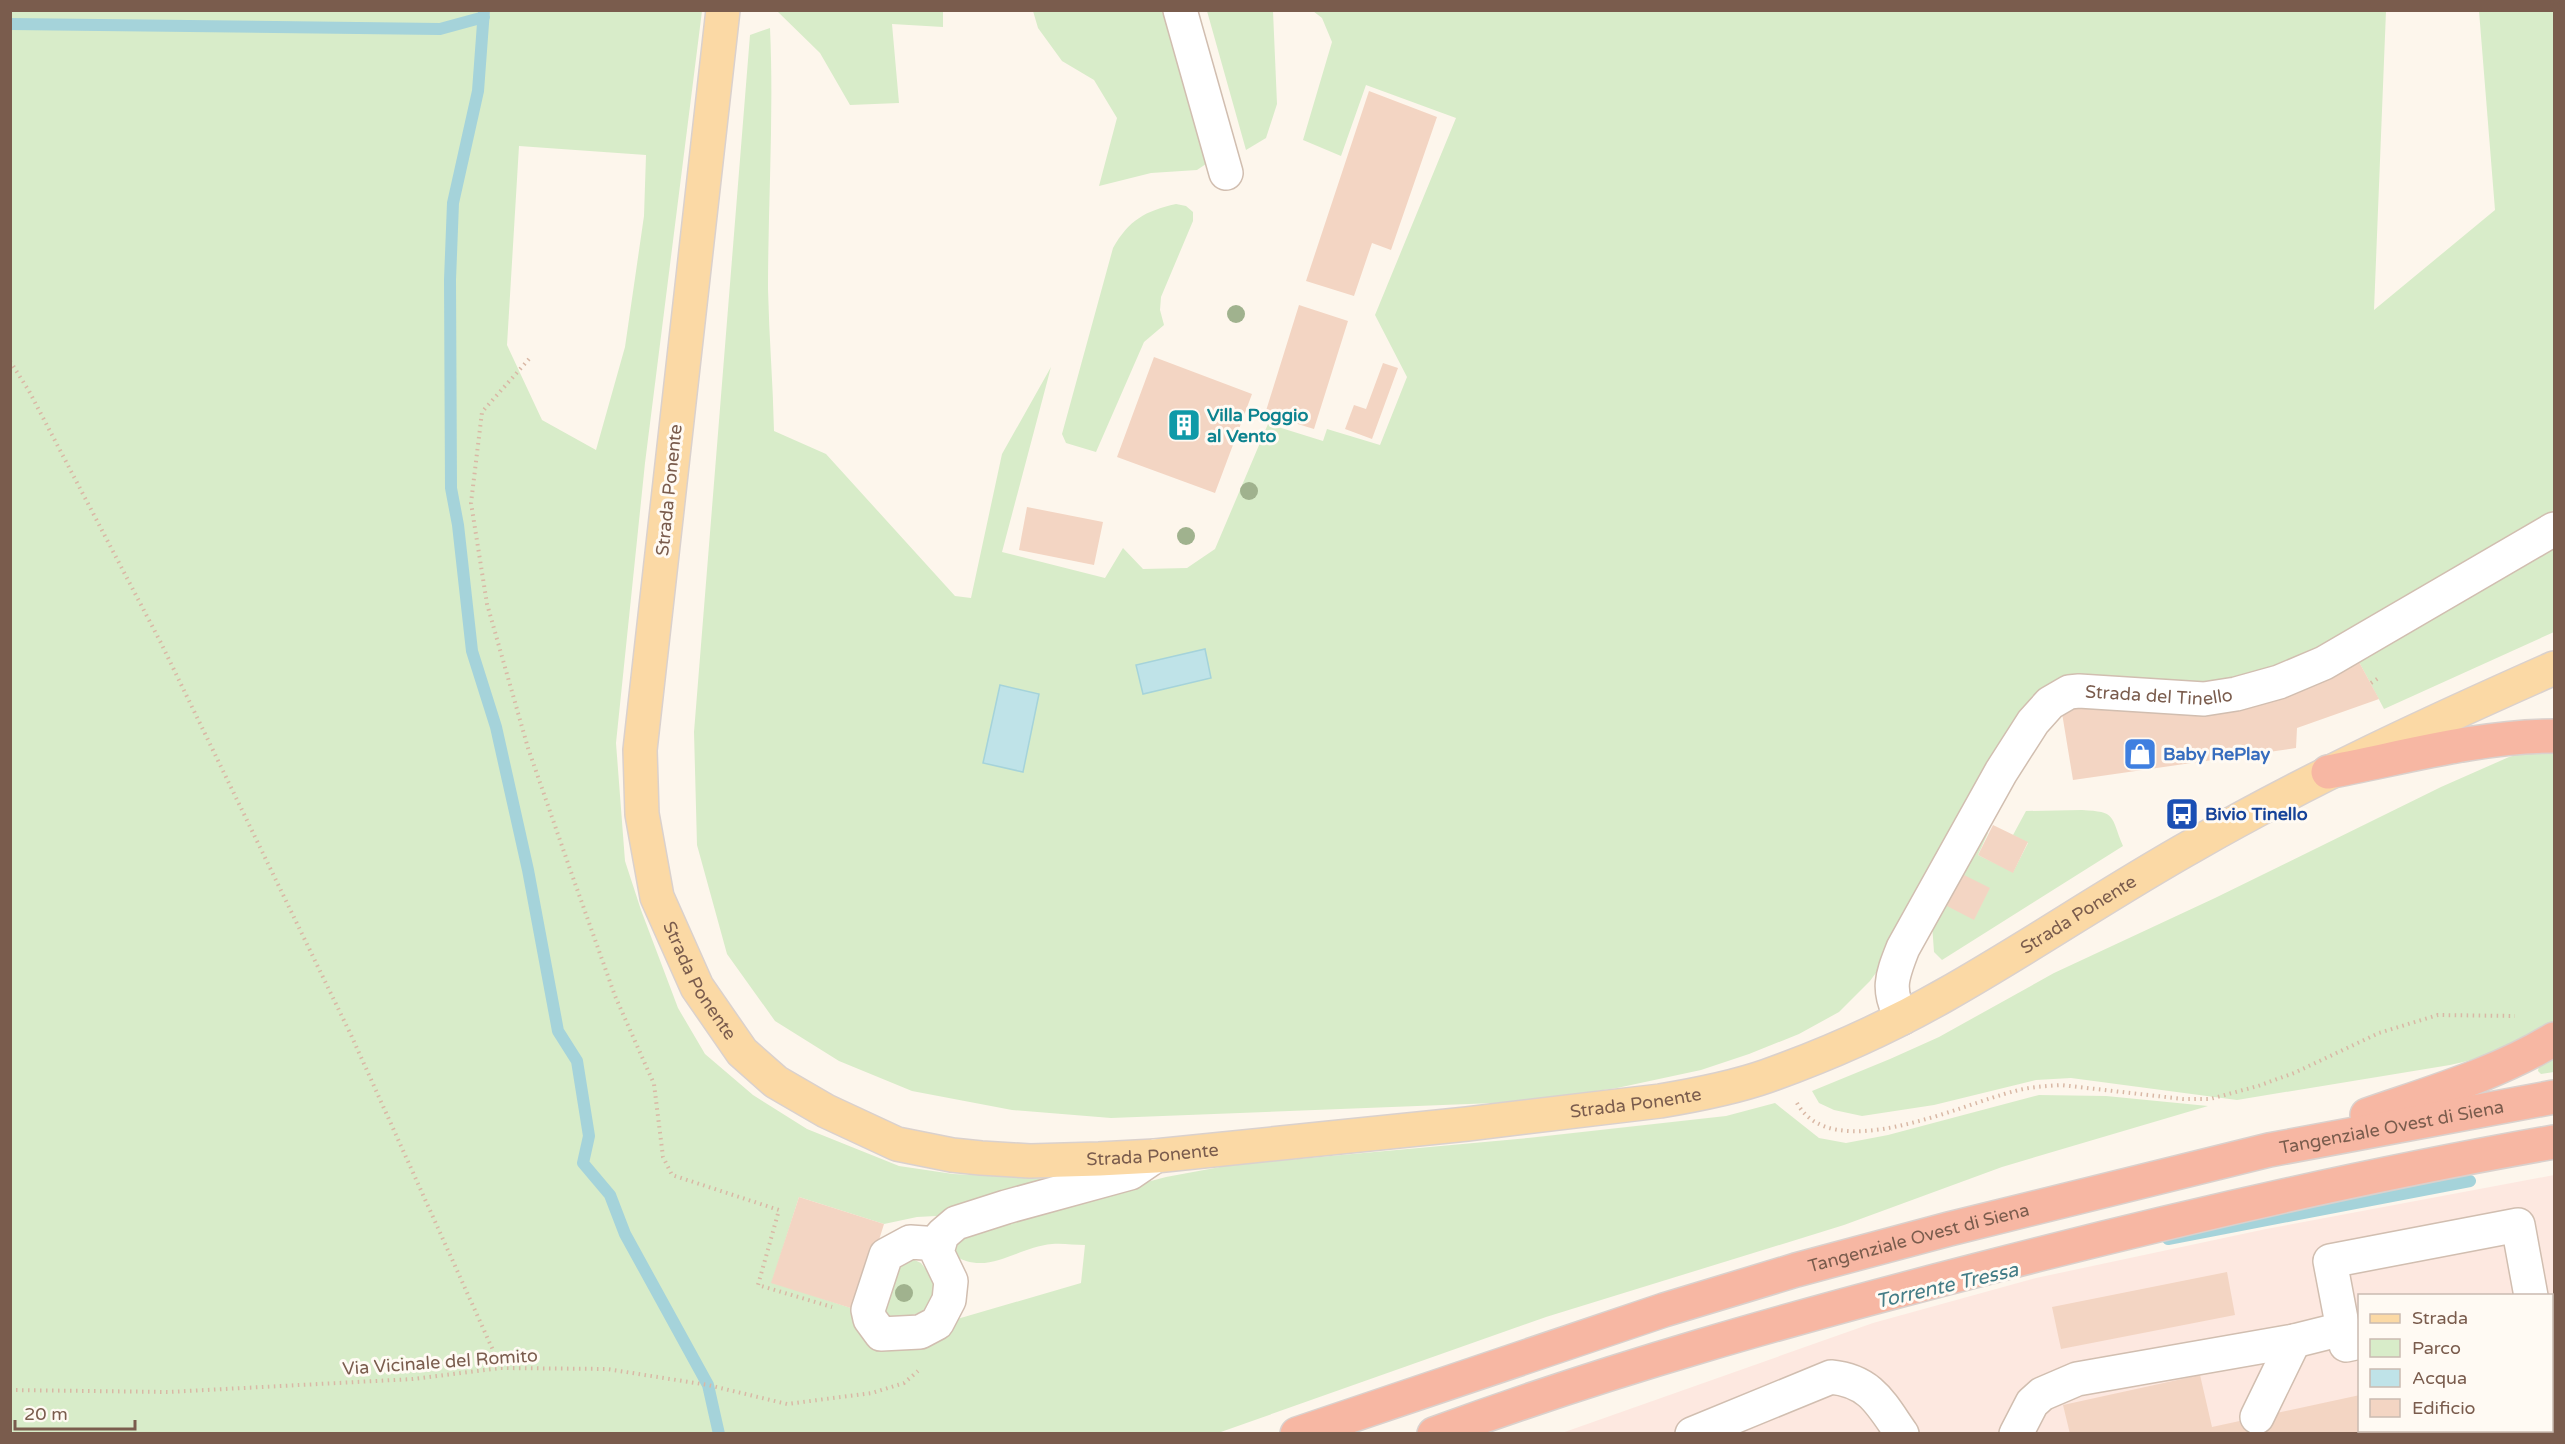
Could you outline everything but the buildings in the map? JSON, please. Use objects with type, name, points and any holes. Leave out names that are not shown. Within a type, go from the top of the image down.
[{"type":"highway","points":[[2328,772],[2486,741],[2521,736],[2554,736]]},
{"type":"highway","points":[[2270,1150],[2494,1070],[2526,1056],[2554,1039]]},
{"type":"highway","name":"Tangenziale Ovest di Siena","points":[[1297,1434],[1664,1310],[1796,1270],[1949,1229],[2270,1150],[2554,1097]]},
{"type":"highway","points":[[1434,1434],[1536,1396],[1837,1306],[2127,1231],[2283,1195],[2437,1163],[2554,1143]]},
{"type":"main road","name":"Strada Ponente","points":[[723,10],[640,750],[642,814],[657,897],[697,987],[742,1052],[776,1082],[826,1111],[897,1144],[952,1155],[1030,1161],[1155,1156],[1660,1101],[1703,1093],[1766,1076],[1902,1018],[2022,950],[2193,845],[2328,772],[2554,668]]},
{"type":"street","points":[[1180,10],[1226,173]]},
{"type":"street","name":"Strada del Tinello","points":[[1902,1018],[1892,991],[1892,976],[1903,948],[2001,772],[2033,722],[2050,702],[2069,692],[2204,699],[2236,694],[2279,682],[2324,663],[2554,529]]},
{"type":"street","points":[[939,1244],[910,1242],[886,1255],[868,1310],[870,1319],[881,1334],[920,1332],[938,1323],[949,1300],[951,1281],[937,1252],[942,1235],[956,1223],[1130,1173],[1155,1156]]},
{"type":"street","points":[[2016,1434],[2032,1403],[2042,1394],[2077,1379],[2295,1341],[2351,1336],[2330,1261],[2518,1225],[2531,1294]]},
{"type":"street","points":[[2257,1418],[2295,1341]]},
{"type":"street","points":[[1704,1431],[1831,1377],[1845,1378],[1864,1386],[1902,1434]]},
{"type":"path","points":[[529,359],[482,412],[471,503],[487,604],[528,748],[567,861],[615,996],[654,1084],[663,1156],[672,1175],[779,1210],[758,1285],[870,1319]]},
{"type":"path","points":[[10,361],[29,391],[161,643],[351,1035],[501,1368]]},
{"type":"path","points":[[1787,1068],[1795,1101],[1806,1116],[1827,1128],[1844,1132],[1859,1131],[1899,1125],[2015,1091],[2042,1086],[2067,1086],[2210,1099],[2267,1083],[2294,1073],[2379,1033],[2438,1015],[2505,1014],[2526,1018]]},
{"type":"path","name":"Via Vicinale del Romito","points":[[10,1390],[168,1392],[413,1379],[501,1368],[607,1369],[708,1385],[787,1404],[872,1393],[904,1383],[917,1372],[938,1323]]},
{"type":"shaded area","points":[[2554,1175],[2554,1433],[1559,1434],[1873,1323],[2036,1278],[2266,1229]]},
{"type":"green space","points":[[10,11],[702,11],[645,463],[616,743],[625,861],[641,910],[678,1008],[705,1054],[753,1095],[807,1129],[899,1166],[953,1174],[1090,1181],[955,1215],[917,1217],[884,1224],[799,1197],[772,1282],[857,1310],[875,1343],[1081,1283],[1085,1245],[1039,1246],[1002,1259],[977,1263],[965,1261],[952,1254],[953,1233],[1166,1177],[1231,1165],[1528,1138],[1726,1116],[1775,1103],[1819,1138],[1846,1143],[1888,1135],[2039,1095],[2106,1096],[2208,1106],[2002,1167],[1844,1225],[1546,1317],[1218,1433],[11,1433]],"holes":[[[519,146],[646,155],[644,216],[625,347],[596,450],[542,420],[507,345]]]},
{"type":"green space","points":[[777,11],[943,11],[943,27],[892,24],[899,103],[850,105],[820,53]]},
{"type":"green space","points":[[1033,11],[1166,11],[1209,162],[1197,170],[1151,173],[1099,186],[1117,118],[1094,80],[1062,61],[1038,28]]},
{"type":"green space","points":[[1207,11],[1273,11],[1277,104],[1266,138],[1246,150]]},
{"type":"green space","points":[[1313,11],[2386,11],[2374,310],[2495,210],[2479,11],[2554,11],[2554,510],[2317,651],[2276,671],[2206,689],[2048,690],[1891,952],[1870,981],[1839,1012],[1799,1034],[1701,1070],[1617,1088],[1520,1102],[1111,1118],[1012,1110],[912,1091],[839,1061],[775,1021],[727,954],[697,845],[694,732],[750,35],[770,28],[768,289],[774,431],[826,454],[955,596],[971,598],[1002,454],[1051,367],[1002,552],[1105,578],[1123,548],[1143,569],[1187,568],[1215,549],[1268,424],[1323,441],[1327,429],[1380,445],[1407,377],[1375,315],[1456,118],[1366,85],[1341,156],[1303,140],[1332,42],[1322,18]]},
{"type":"green space","points":[[1176,204],[1186,206],[1193,212],[1193,221],[1161,297],[1160,310],[1164,325],[1144,342],[1096,452],[1066,443],[1062,434],[1113,248],[1125,230],[1139,218],[1155,210]]},
{"type":"green space","points":[[2554,545],[2554,632],[2384,709],[2358,660]]},
{"type":"green space","points":[[2554,750],[2554,1023],[2517,1043],[2491,1054],[2450,1065],[2237,1100],[2071,1078],[2036,1080],[1934,1105],[1862,1116],[1834,1110],[1819,1103],[1812,1091],[1939,1037],[2054,973],[2215,898],[2441,787],[2509,757],[2532,751]]},
{"type":"green space","points":[[2026,811],[2101,812],[2111,817],[2123,846],[1942,960],[1934,952],[1932,924],[1981,829],[1988,833],[1978,855],[2013,872],[2028,843],[2013,835]]},
{"type":"green space","points":[[2554,1057],[2554,1072],[2541,1074],[2538,1071],[2539,1066]]},
{"type":"green space","points":[[908,1257],[921,1263],[935,1281],[934,1292],[928,1306],[923,1310],[891,1318],[883,1307],[894,1271]]},
{"type":"water","points":[[1205,649],[1211,678],[1143,694],[1136,665]]},
{"type":"water","points":[[1000,685],[1039,694],[1023,772],[983,763]]},
{"type":"waterway","points":[[484,10],[478,91],[453,203],[450,280],[451,488],[458,525],[472,651],[496,727],[528,870],[558,1031],[577,1061],[589,1136],[583,1163],[610,1195],[625,1234],[708,1385],[719,1434]]},
{"type":"waterway","points":[[10,24],[440,29],[484,17]]},
{"type":"waterway","name":"Torrente Tressa","points":[[2168,1239],[2470,1181]]},
{"type":"place","name":"Villa Poggio al Vento","points":[[1184,425]]},
{"type":"place","name":"Baby RePlay","points":[[2140,754]]},
{"type":"place","name":"Bivio Tinello","points":[[2182,814]]}]
